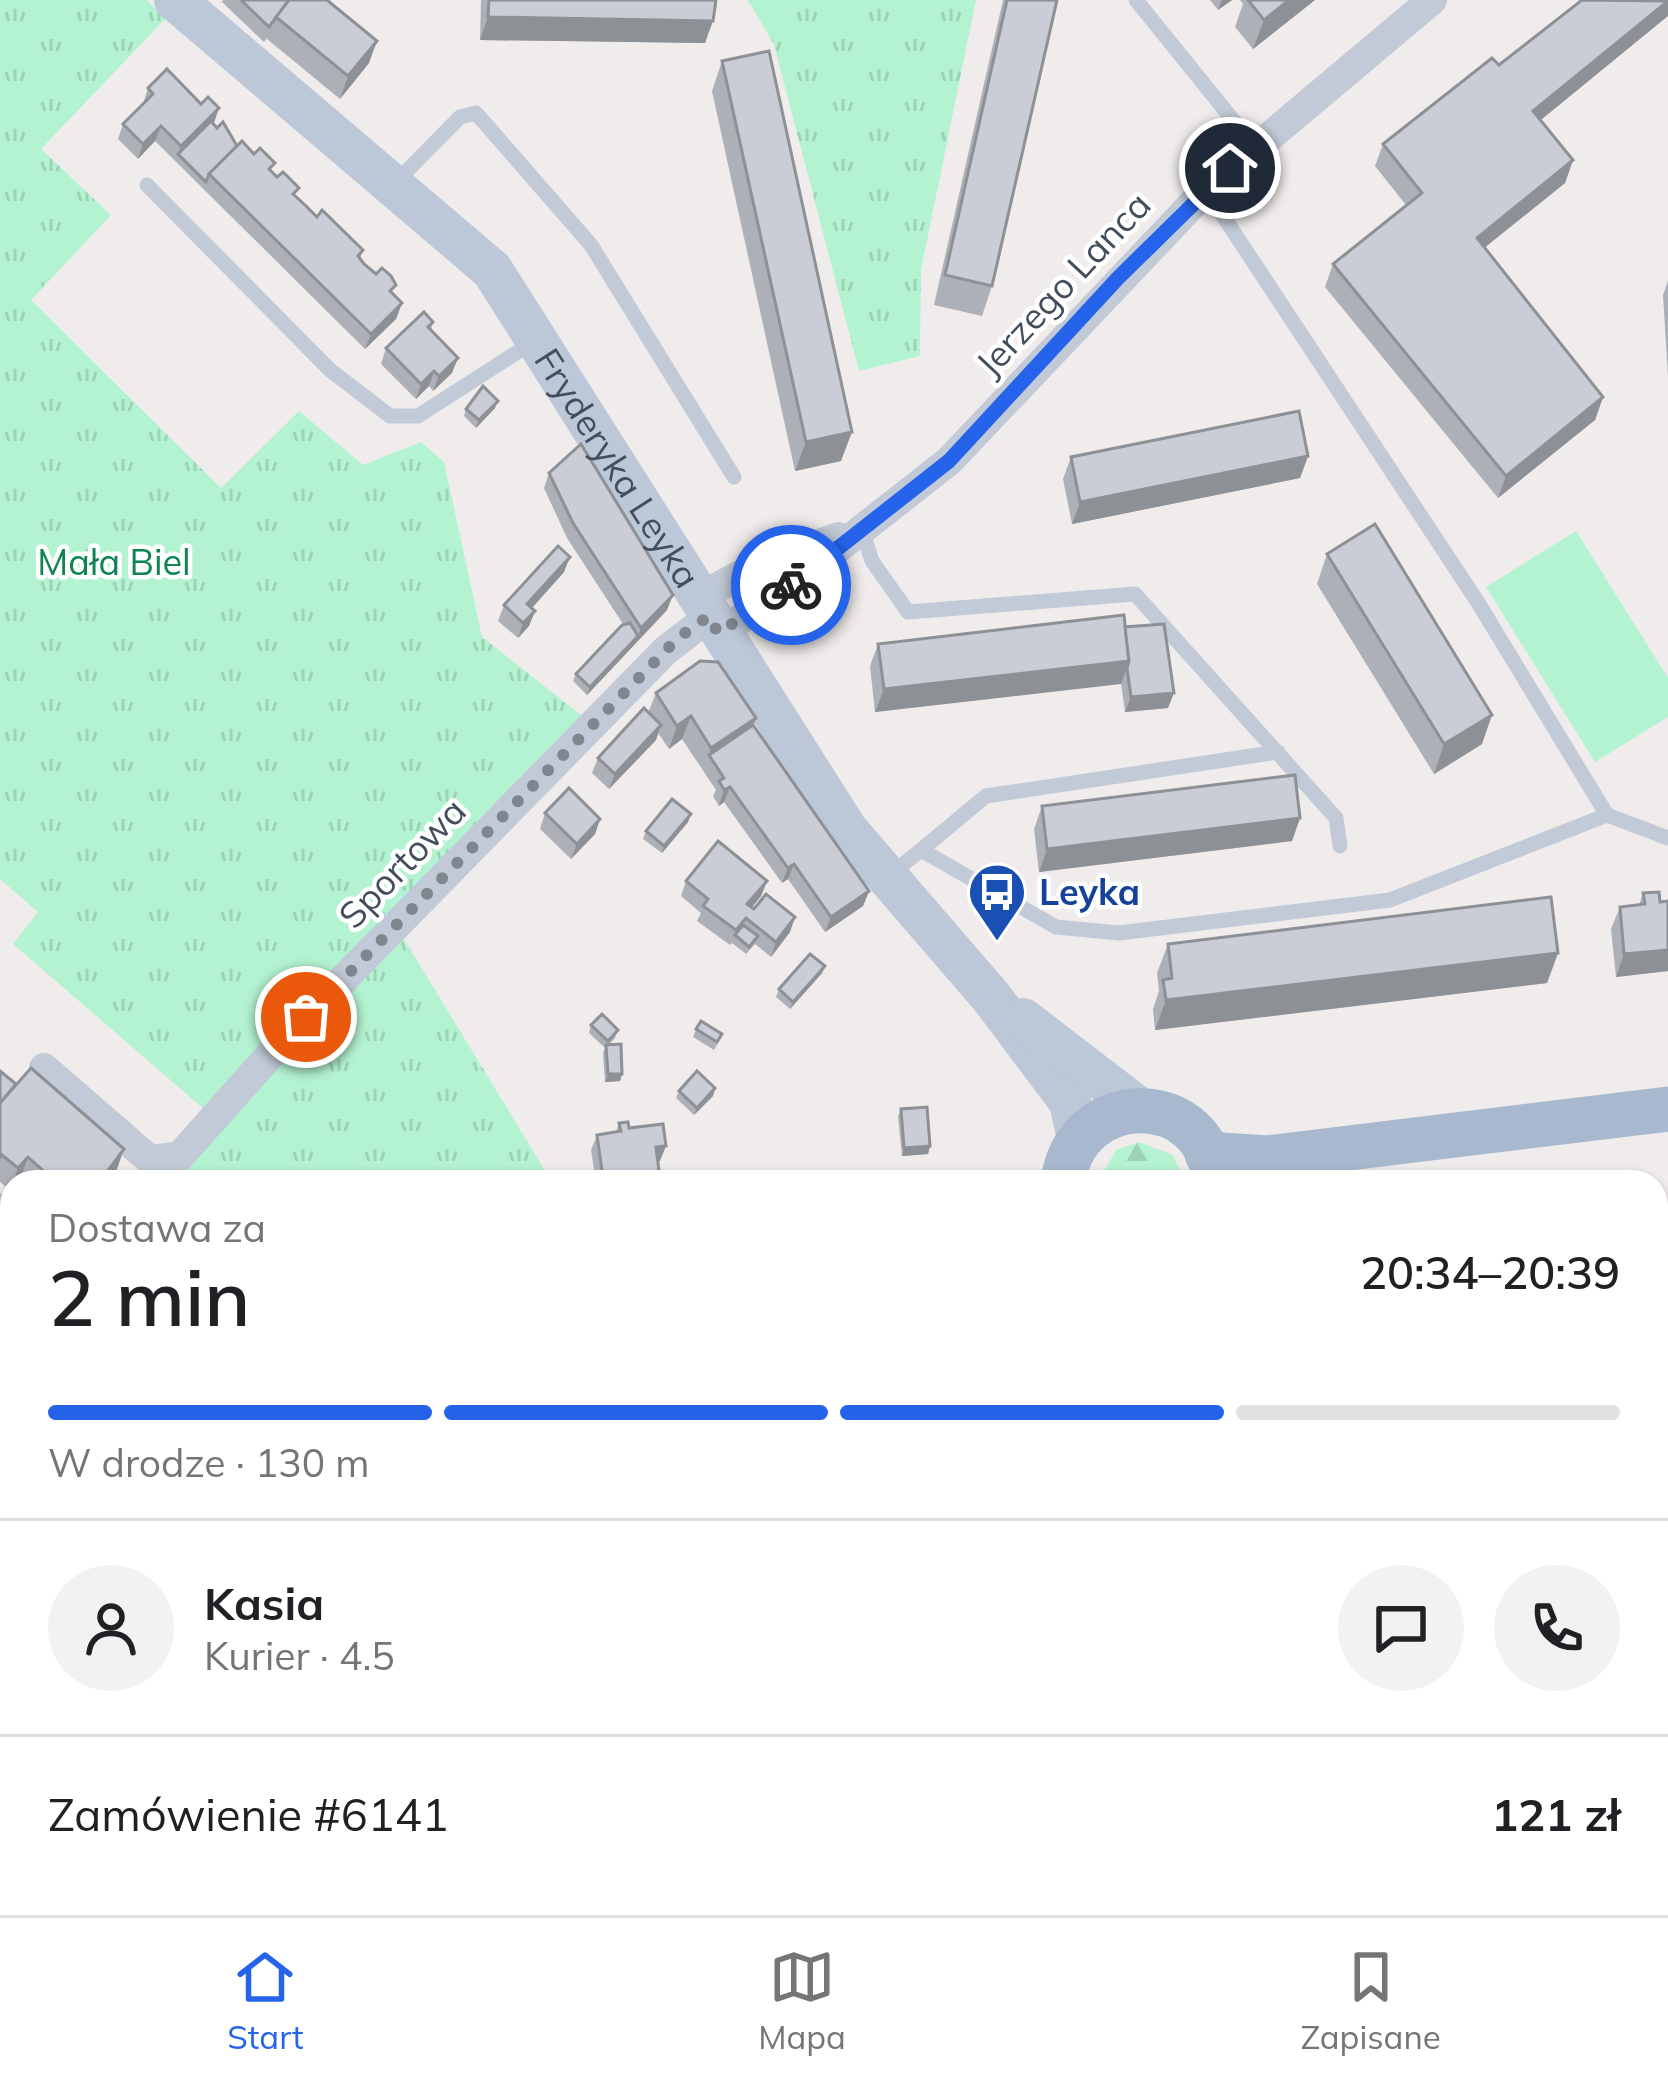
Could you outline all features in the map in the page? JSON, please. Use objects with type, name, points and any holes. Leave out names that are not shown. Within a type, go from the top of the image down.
[{"type":"main road","points":[[1061,1169],[1106,1117],[1140,1109],[1174,1118],[1211,1168],[1668,1109]]},
{"type":"main road","points":[[1416,1170],[1668,1138]]},
{"type":"street","name":"Fryderyka Leyka","points":[[175,0],[492,270],[708,616],[886,879],[992,998],[1070,1102],[1061,1169]]},
{"type":"street","name":"Jerzego Lanca","points":[[708,616],[862,530],[949,461],[1206,190],[1432,0]]},
{"type":"street","name":"Sportowa","points":[[44,1068],[150,1160],[180,1156],[393,927],[665,650],[708,616]]},
{"type":"street","name":"Fryderyka Leyka","points":[[992,998],[1057,1041],[1140,1109]]},
{"type":"lane","points":[[1136,0],[1254,146]]},
{"type":"lane","points":[[393,185],[460,117],[476,113],[591,244],[734,477]]},
{"type":"lane","points":[[147,185],[330,370],[390,416],[418,416],[536,341]]},
{"type":"lane","points":[[1206,190],[1477,602],[1607,815],[1668,838]]},
{"type":"lane","points":[[862,530],[872,561],[908,611],[1136,594],[1336,818],[1340,846]]},
{"type":"lane","points":[[886,879],[986,796],[1278,752]]},
{"type":"lane","points":[[921,850],[1056,927],[1119,933],[1390,901],[1607,815]]},
{"type":"green space","name":"Mała Biel","points":[[0,0],[147,0],[165,19],[41,149],[111,215],[31,300],[221,488],[299,411],[363,465],[421,442],[444,462],[482,637],[586,719],[205,1110],[13,944],[38,912],[0,879]]},
{"type":"green space","points":[[748,0],[976,0],[921,270],[920,356],[859,371],[774,45]]},
{"type":"green space","points":[[1576,531],[1668,678],[1668,717],[1595,762],[1486,587]]},
{"type":"green space","points":[[399,931],[545,1170],[184,1170]]},
{"type":"green space","points":[[1139,1142],[1173,1155],[1180,1170],[1105,1170],[1116,1150]]},
{"type":"building","points":[[241,0],[289,0],[269,27]]},
{"type":"building","points":[[289,0],[327,0],[377,41],[348,76],[276,17]]},
{"type":"building","points":[[489,0],[716,0],[713,21],[488,17]]},
{"type":"building","points":[[1007,0],[1057,0],[992,286],[945,275]]},
{"type":"building","points":[[1248,0],[1289,0],[1264,20]]},
{"type":"building","points":[[1582,0],[1668,1],[1533,111],[1573,160],[1477,238],[1603,397],[1506,476],[1333,264],[1422,193],[1383,144],[1492,58],[1499,65]]},
{"type":"building","points":[[769,51],[852,432],[806,442],[722,61]]},
{"type":"building","points":[[167,69],[201,104],[208,97],[219,108],[181,146],[161,126],[143,144],[123,124],[153,94],[148,88]]},
{"type":"building","points":[[211,121],[217,128],[223,122],[237,146],[206,182],[178,154]]},
{"type":"building","points":[[242,141],[254,154],[260,148],[275,163],[269,169],[277,177],[283,172],[299,188],[293,194],[317,217],[322,210],[363,250],[358,256],[364,264],[376,274],[382,268],[391,276],[396,285],[390,291],[402,303],[371,334],[209,174]]},
{"type":"building","points":[[424,312],[433,322],[428,327],[458,358],[439,376],[434,371],[421,384],[386,348]]},
{"type":"building","points":[[483,386],[498,401],[479,420],[466,409]]},
{"type":"building","points":[[1299,411],[1308,456],[1080,502],[1071,457]]},
{"type":"building","points":[[581,444],[673,595],[641,628],[573,523],[549,473]]},
{"type":"building","points":[[1375,524],[1492,715],[1444,744],[1327,554]]},
{"type":"building","points":[[558,546],[570,557],[527,604],[535,611],[523,623],[504,605]]},
{"type":"building","points":[[1124,615],[1129,661],[884,689],[878,644]]},
{"type":"building","points":[[630,623],[638,636],[590,687],[576,674],[622,625]]},
{"type":"building","points":[[1164,624],[1174,693],[1131,697],[1125,627]]},
{"type":"building","points":[[700,661],[718,662],[756,718],[711,748],[691,716],[677,726],[656,693]]},
{"type":"building","points":[[644,708],[661,725],[615,774],[598,758]]},
{"type":"building","points":[[753,725],[869,891],[831,917],[794,864],[788,868],[730,787],[724,790],[719,781],[724,778],[709,755]]},
{"type":"building","points":[[1295,775],[1300,818],[1047,849],[1042,806]]},
{"type":"building","points":[[569,788],[600,819],[577,844],[545,813]]},
{"type":"building","points":[[672,799],[691,814],[664,846],[646,831]]},
{"type":"building","points":[[718,841],[767,881],[747,904],[754,909],[766,894],[795,917],[776,942],[746,918],[736,930],[703,906],[708,899],[686,881]]},
{"type":"building","points":[[1659,892],[1660,902],[1668,901],[1668,950],[1624,954],[1620,907],[1645,904],[1643,893]]},
{"type":"building","points":[[1551,897],[1558,953],[1166,1000],[1163,980],[1172,978],[1168,944]]},
{"type":"building","points":[[743,925],[758,936],[749,947],[735,935]]},
{"type":"building","points":[[810,954],[825,966],[793,1002],[779,989]]},
{"type":"building","points":[[602,1014],[618,1030],[608,1041],[591,1025]]},
{"type":"building","points":[[701,1021],[722,1034],[717,1042],[696,1029]]},
{"type":"building","points":[[621,1044],[622,1074],[608,1074],[606,1045]]},
{"type":"building","points":[[31,1068],[124,1149],[108,1170],[42,1170],[28,1157],[18,1168],[0,1157],[0,1103]]},
{"type":"building","points":[[0,1071],[16,1084],[0,1103]]},
{"type":"building","points":[[697,1071],[715,1088],[697,1108],[679,1091]]},
{"type":"building","points":[[927,1107],[930,1146],[904,1148],[901,1109]]},
{"type":"building","points":[[628,1122],[629,1128],[663,1124],[666,1146],[656,1147],[659,1170],[602,1170],[597,1135],[621,1131],[619,1123]]},
{"type":"way so far","points":[[306,1017],[678,638],[709,616],[718,633],[791,585]]},
{"type":"place","name":"Leyka","points":[[997,943]]},
{"type":"route","points":[[791,585],[949,461],[1118,278],[1230,168]]}]
